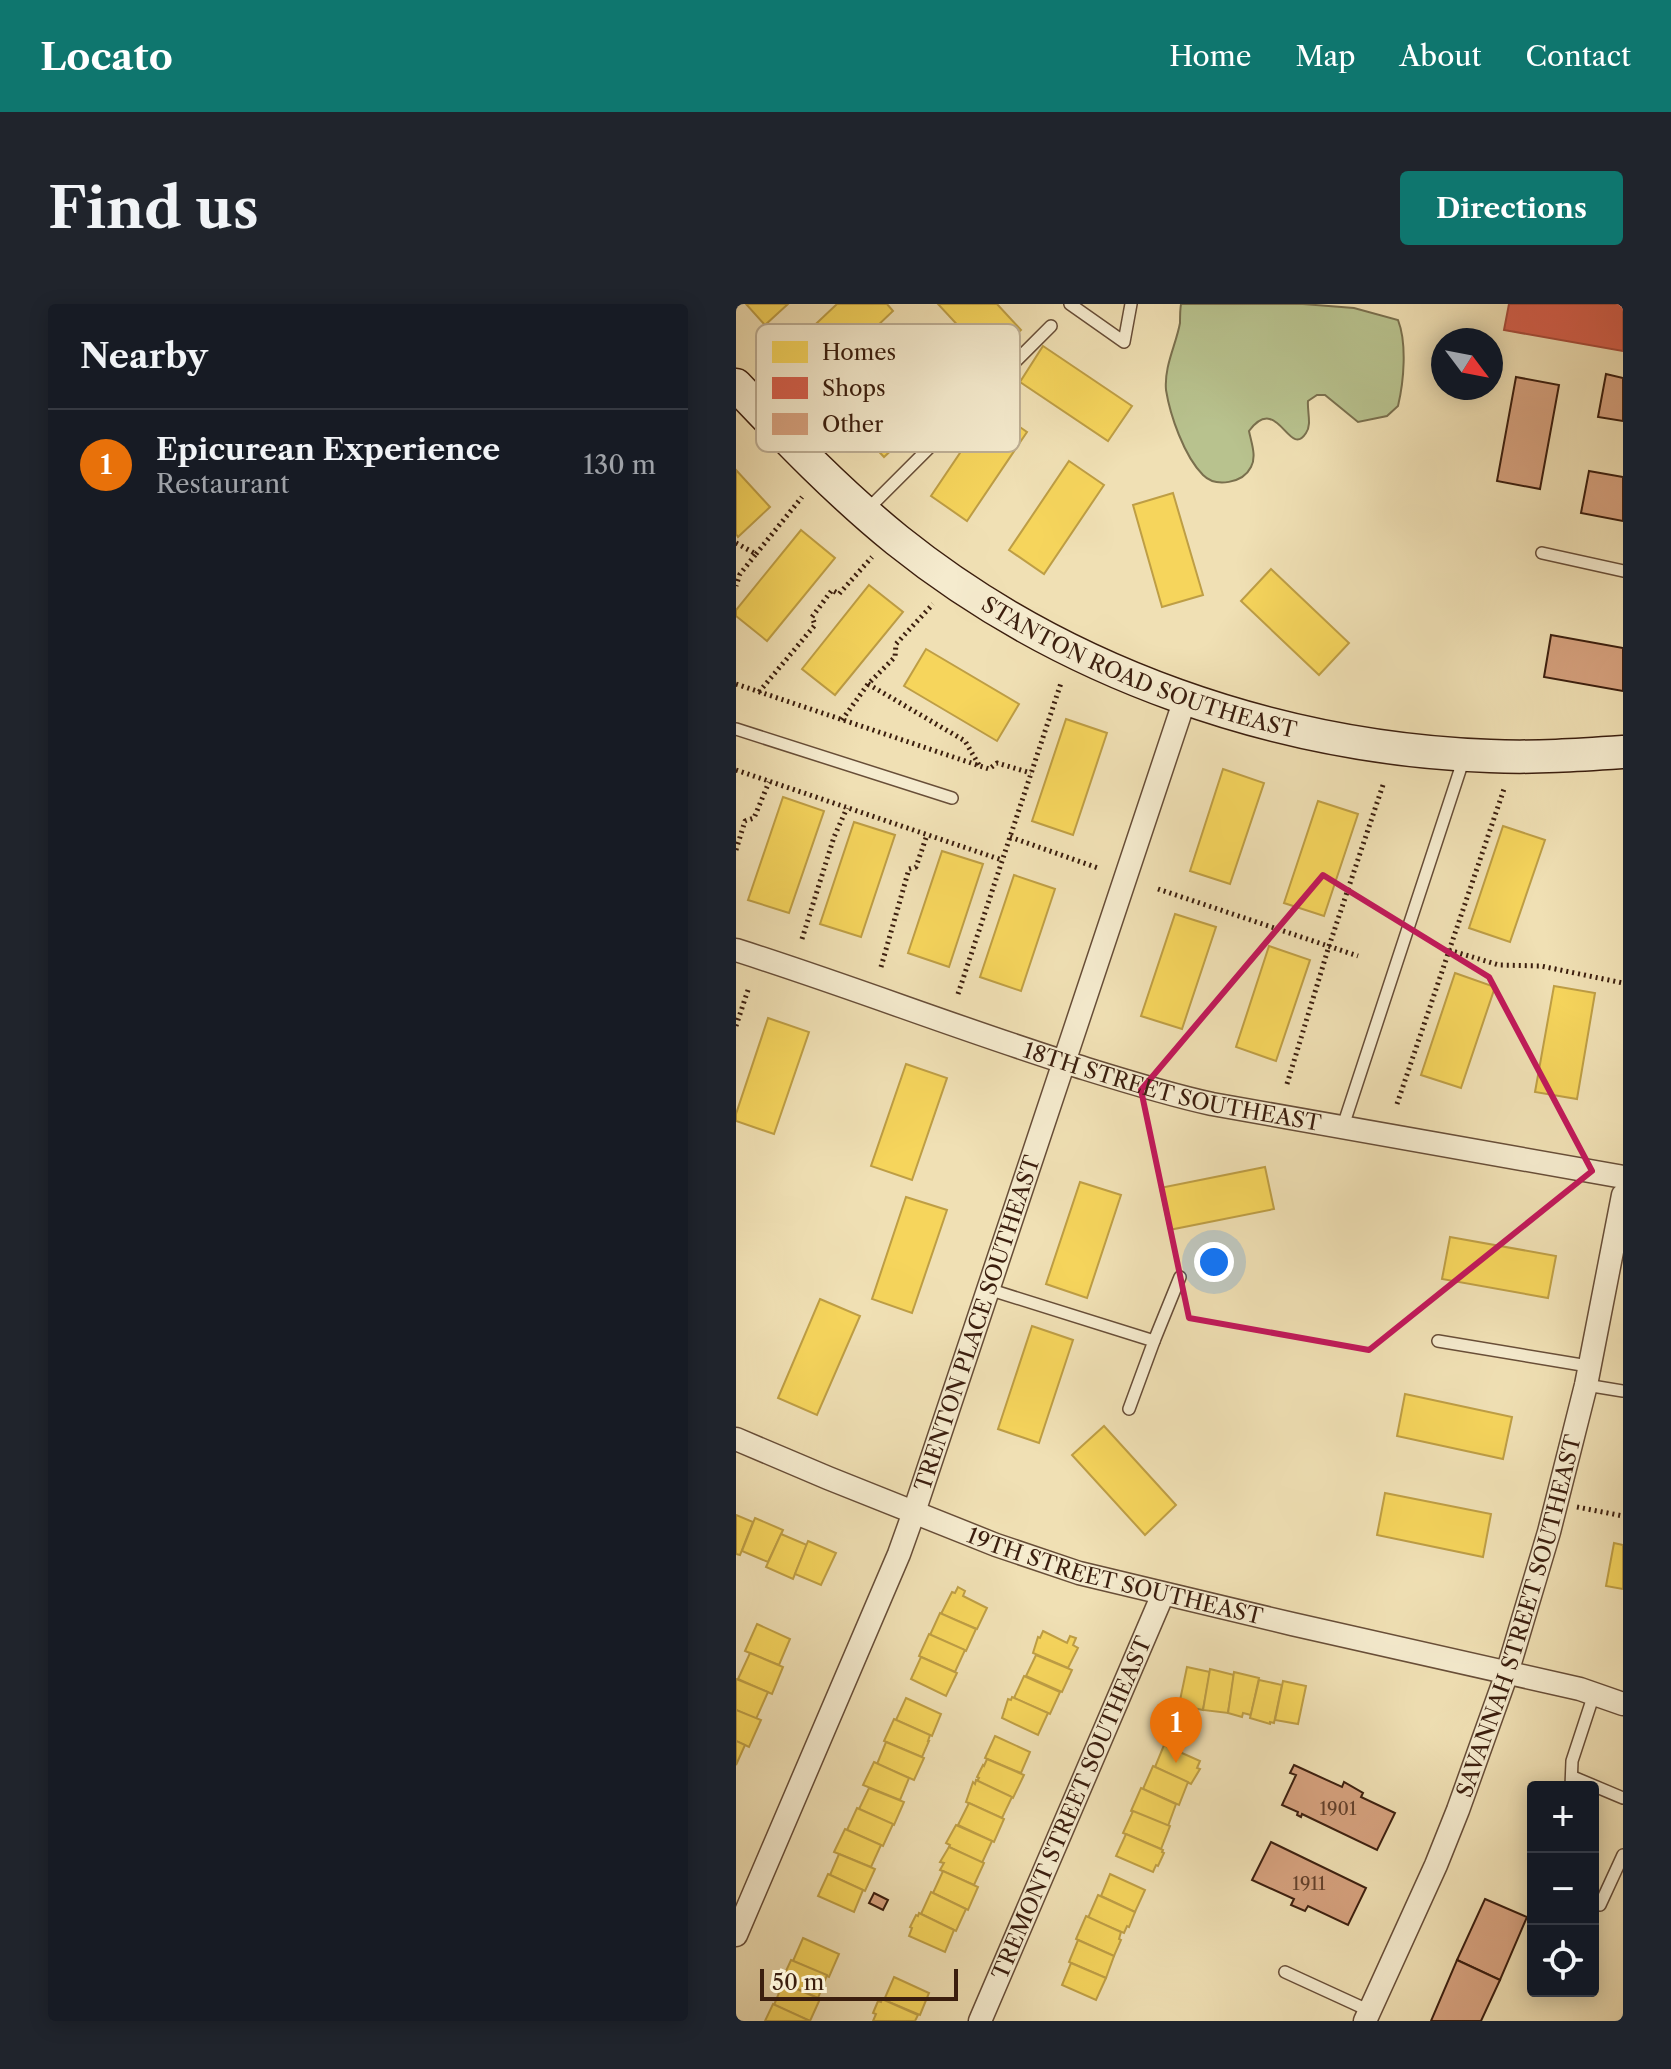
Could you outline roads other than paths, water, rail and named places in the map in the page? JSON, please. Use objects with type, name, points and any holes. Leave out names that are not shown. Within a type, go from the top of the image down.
[{"type":"street","name":"STANTON ROAD SOUTHEAST","points":[[736,385],[756,406]]},
{"type":"street","name":"STANTON ROAD SOUTHEAST","points":[[799,452],[864,513],[933,567],[1016,620],[1103,665],[1185,699],[1310,734],[1409,749],[1465,755],[1543,756],[1623,752]]},
{"type":"street","name":"TRENTON PLACE SOUTHEAST","points":[[736,1935],[899,1554],[1185,699]]},
{"type":"street","name":"18TH STREET SOUTHEAST","points":[[736,950],[1167,1094],[1623,1177]]},
{"type":"street","name":"SAVANNAH STREET SOUTHEAST","points":[[1368,2016],[1436,1865],[1507,1673],[1557,1502],[1587,1376],[1623,1195]]},
{"type":"street","name":"19TH STREET SOUTHEAST","points":[[736,1439],[914,1512],[1079,1573],[1507,1673],[1623,1704]]},
{"type":"street","name":"TREMONT STREET SOUTHEAST","points":[[980,2021],[1163,1594]]},
{"type":"lane","points":[[1070,304],[1124,342],[1131,304]]},
{"type":"lane","points":[[1020,357],[1051,326]]},
{"type":"lane","points":[[864,513],[925,452]]},
{"type":"lane","points":[[1542,553],[1623,571]]},
{"type":"lane","points":[[736,729],[952,798]]},
{"type":"lane","points":[[1343,1126],[1465,755]]},
{"type":"lane","points":[[1129,1409],[1180,1277]]},
{"type":"lane","points":[[988,1289],[1154,1341]]},
{"type":"lane","points":[[1438,1341],[1587,1376],[1623,1391]]},
{"type":"lane","points":[[1572,1781],[1572,1761],[1594,1694]]},
{"type":"lane","points":[[1599,1790],[1623,1798]]},
{"type":"lane","points":[[1599,1905],[1623,1855]]},
{"type":"lane","points":[[1285,1972],[1368,2016]]},
{"type":"place","name":"Epicurean Experience","points":[[1176,1763]]}]
